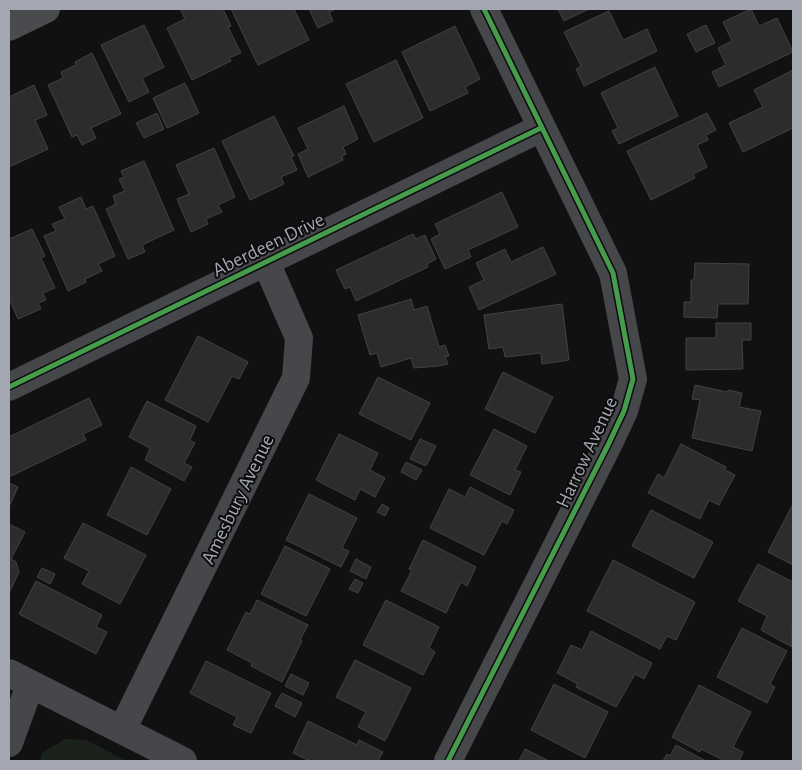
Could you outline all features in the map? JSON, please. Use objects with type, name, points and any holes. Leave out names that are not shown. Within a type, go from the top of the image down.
[{"type":"main road","points":[[9,27],[46,9]]},
{"type":"street","name":"Harrow Avenue","points":[[448,761],[608,445],[624,411],[633,379],[613,274],[484,9]]},
{"type":"street","name":"Aberdeen Drive","points":[[9,387],[541,128]]},
{"type":"street","name":"Amesbury Avenue","points":[[122,730],[296,378],[299,338],[266,262]]},
{"type":"street","points":[[9,743],[20,679],[184,761]]},
{"type":"shaded area","points":[[65,739],[86,740],[127,761],[40,761],[42,753]]},
{"type":"building","points":[[180,9],[223,9],[231,26],[228,27],[241,53],[229,58],[231,61],[192,80],[167,28],[185,19]]},
{"type":"building","points":[[231,9],[294,9],[309,40],[258,65]]},
{"type":"building","points":[[309,9],[336,9],[329,12],[333,21],[318,28]]},
{"type":"building","points":[[558,9],[589,9],[564,21]]},
{"type":"building","points":[[751,9],[759,26],[777,18],[793,52],[719,87],[712,72],[726,65],[718,48],[732,41],[723,22]]},
{"type":"building","points":[[609,11],[623,40],[647,29],[657,51],[584,86],[576,69],[581,66],[564,32]]},
{"type":"building","points":[[144,25],[164,67],[142,78],[149,92],[129,102],[101,45]]},
{"type":"building","points":[[706,25],[715,43],[696,52],[687,34]]},
{"type":"building","points":[[455,26],[480,79],[465,87],[468,93],[430,111],[402,52]]},
{"type":"building","points":[[92,53],[121,114],[91,128],[96,138],[82,145],[77,135],[72,137],[48,85],[63,78],[61,72],[76,65],[75,62]]},
{"type":"building","points":[[396,60],[423,118],[374,142],[346,84]]},
{"type":"building","points":[[655,67],[678,116],[619,144],[612,131],[618,128],[601,93]]},
{"type":"building","points":[[793,70],[793,128],[743,152],[729,123],[763,107],[754,90]]},
{"type":"building","points":[[185,83],[199,113],[167,128],[153,98]]},
{"type":"building","points":[[34,85],[47,115],[35,120],[48,149],[9,167],[9,97]]},
{"type":"building","points":[[344,106],[358,139],[343,147],[346,154],[342,156],[343,160],[308,177],[298,154],[308,149],[298,128]]},
{"type":"building","points":[[157,113],[164,129],[144,138],[136,123]]},
{"type":"building","points":[[707,113],[716,130],[706,135],[708,140],[697,145],[707,167],[693,174],[695,178],[651,200],[627,151]]},
{"type":"building","points":[[274,116],[294,156],[291,157],[297,170],[281,177],[284,184],[250,200],[222,141]]},
{"type":"building","points":[[214,148],[235,197],[218,205],[222,212],[206,219],[208,224],[191,232],[177,199],[189,194],[176,165]]},
{"type":"building","points":[[144,161],[174,230],[142,245],[145,252],[128,259],[106,209],[116,204],[113,196],[125,191],[119,179],[124,177],[121,171]]},
{"type":"building","points":[[502,192],[518,227],[468,250],[471,257],[445,269],[431,239],[440,234],[435,224]]},
{"type":"building","points":[[81,197],[86,209],[93,206],[115,256],[98,264],[102,271],[85,279],[86,282],[68,291],[44,236],[56,231],[52,224],[65,219],[59,207]]},
{"type":"building","points":[[32,229],[45,256],[41,258],[55,288],[43,293],[46,300],[38,303],[41,309],[18,319],[9,298],[9,239]]},
{"type":"building","points":[[413,234],[416,239],[425,235],[436,259],[427,264],[428,267],[356,301],[350,287],[345,289],[336,270]]},
{"type":"building","points":[[543,247],[556,274],[479,310],[469,287],[484,280],[476,263],[505,249],[511,262]]},
{"type":"building","points":[[695,263],[749,264],[748,304],[718,304],[717,318],[684,317],[684,302],[691,302],[691,280],[694,280]]},
{"type":"building","points":[[411,299],[414,310],[427,306],[439,347],[445,345],[449,356],[445,357],[448,364],[414,368],[411,358],[381,367],[377,353],[370,355],[358,315]]},
{"type":"building","points":[[562,304],[569,360],[542,364],[541,353],[505,357],[503,347],[489,349],[484,315]]},
{"type":"building","points":[[716,323],[751,323],[751,340],[742,340],[743,369],[686,370],[686,338],[716,338]]},
{"type":"building","points":[[198,336],[248,362],[239,379],[232,376],[208,422],[165,400]]},
{"type":"building","points":[[503,372],[553,397],[535,433],[485,409]]},
{"type":"building","points":[[378,377],[430,403],[411,440],[359,414]]},
{"type":"building","points":[[695,385],[727,392],[728,390],[742,393],[739,407],[761,411],[752,451],[692,438],[700,400],[692,399]]},
{"type":"building","points":[[89,398],[102,425],[83,434],[86,440],[9,477],[9,437]]},
{"type":"building","points":[[147,401],[196,426],[190,440],[195,443],[184,463],[192,467],[184,481],[145,460],[150,448],[129,437]]},
{"type":"building","points":[[494,429],[527,446],[515,470],[521,472],[510,495],[470,475]]},
{"type":"building","points":[[339,434],[378,453],[370,470],[385,478],[375,497],[360,489],[355,500],[316,480]]},
{"type":"building","points":[[420,439],[436,446],[426,466],[410,459]]},
{"type":"building","points":[[681,444],[726,467],[725,470],[735,475],[719,505],[709,500],[700,519],[648,493],[658,474],[664,478]]},
{"type":"building","points":[[406,462],[422,470],[416,480],[401,472]]},
{"type":"building","points":[[131,467],[171,489],[147,535],[107,515]]},
{"type":"building","points":[[9,483],[18,487],[9,507]]},
{"type":"building","points":[[470,487],[514,510],[507,524],[502,521],[484,555],[430,528],[449,489],[465,497]]},
{"type":"building","points":[[309,494],[357,518],[342,548],[349,551],[341,567],[286,540]]},
{"type":"building","points":[[382,504],[389,508],[385,516],[377,512]]},
{"type":"building","points":[[793,504],[793,565],[768,552]]},
{"type":"building","points":[[651,510],[713,542],[694,578],[632,546]]},
{"type":"building","points":[[83,523],[146,555],[120,604],[82,584],[89,571],[64,558]]},
{"type":"building","points":[[9,524],[25,532],[11,559],[16,562],[19,572],[9,593]]},
{"type":"building","points":[[423,540],[476,567],[467,586],[461,582],[446,613],[401,591],[412,570],[409,569]]},
{"type":"building","points":[[285,546],[330,569],[306,616],[261,594]]},
{"type":"building","points":[[356,559],[371,567],[366,579],[350,571]]},
{"type":"building","points":[[613,560],[695,602],[676,640],[667,636],[660,649],[587,611]]},
{"type":"building","points":[[758,564],[793,582],[792,647],[761,630],[767,616],[738,601]]},
{"type":"building","points":[[42,568],[55,574],[50,584],[37,577]]},
{"type":"building","points":[[355,579],[363,583],[358,593],[349,589]]},
{"type":"building","points":[[36,581],[102,615],[96,627],[107,632],[96,654],[19,614]]},
{"type":"building","points":[[257,600],[308,625],[282,682],[251,666],[252,663],[227,650],[246,612],[250,614]]},
{"type":"building","points":[[386,600],[439,627],[429,648],[435,652],[423,675],[363,645]]},
{"type":"building","points":[[742,628],[787,651],[770,684],[775,687],[767,703],[717,677]]},
{"type":"building","points":[[591,631],[652,663],[644,679],[635,674],[616,707],[576,687],[578,684],[557,673],[571,645],[582,650]]},
{"type":"building","points":[[355,660],[411,688],[385,741],[358,727],[366,712],[336,697]]},
{"type":"building","points":[[206,661],[271,693],[251,733],[233,725],[237,717],[190,693]]},
{"type":"building","points":[[291,674],[309,683],[303,695],[285,686]]},
{"type":"building","points":[[554,684],[608,712],[585,758],[531,730]]},
{"type":"building","points":[[699,685],[751,712],[733,747],[743,752],[739,761],[725,761],[701,749],[700,752],[672,737]]},
{"type":"building","points":[[282,693],[302,703],[295,717],[275,706]]},
{"type":"building","points":[[308,721],[357,745],[359,740],[383,752],[378,761],[310,761],[293,753]]},
{"type":"building","points":[[676,745],[706,761],[663,761],[667,754],[670,756]]},
{"type":"building","points":[[525,749],[549,761],[519,761]]},
{"type":"cycle path","points":[[448,761],[608,445],[624,411],[633,379],[613,273],[484,9]]},
{"type":"cycle path","points":[[9,387],[541,128]]}]
